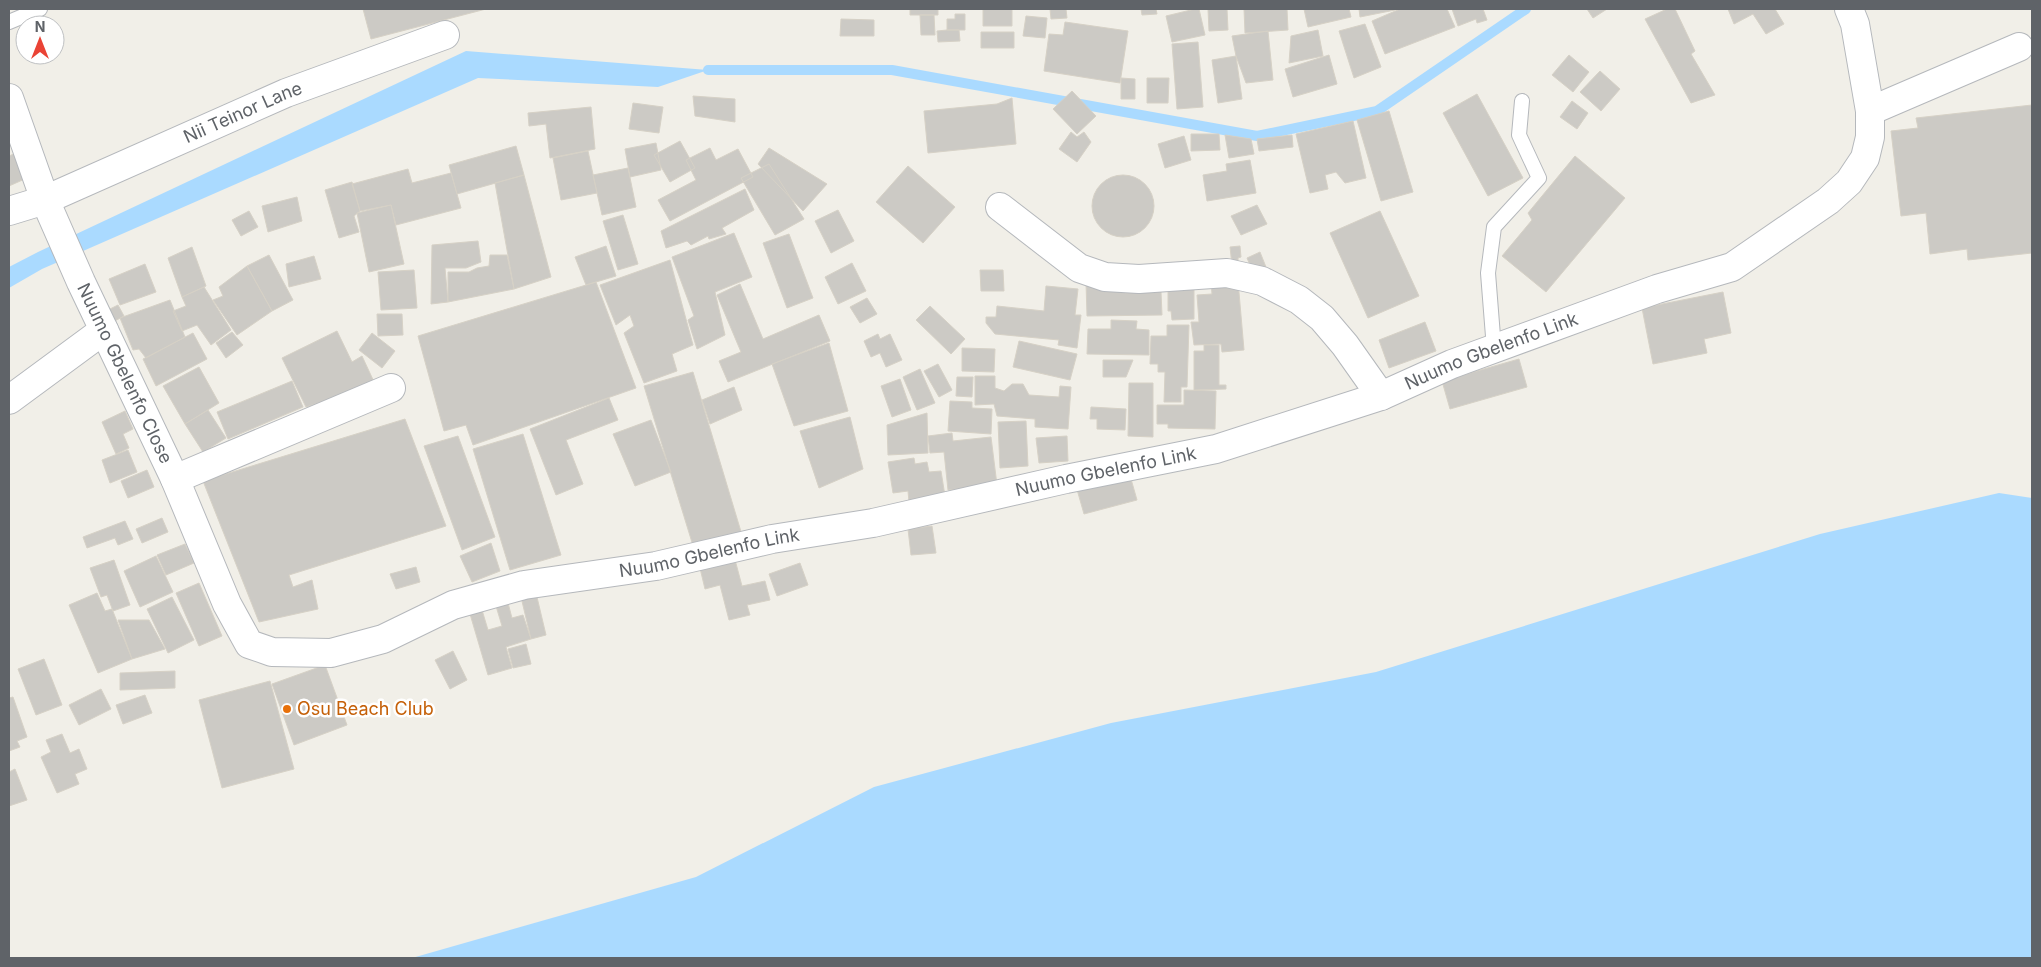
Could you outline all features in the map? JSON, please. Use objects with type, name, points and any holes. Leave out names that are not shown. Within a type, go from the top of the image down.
[{"type":"street","name":"Nuumo Gbelenfo Link","points":[[248,644],[272,652],[331,653],[383,639],[453,605],[524,584],[656,566],[772,539],[873,523],[1216,449],[1381,396],[1452,364],[1657,290],[1732,267],[1828,201],[1849,182],[1866,158],[1870,138],[1870,111],[1855,24],[1849,9]]},
{"type":"street","name":"Nii Teinor Lane","points":[[9,211],[50,211],[286,93],[445,35]]},
{"type":"street","points":[[1870,111],[2019,47]]},
{"type":"street","name":"Nuumo Gbelenfo Close","points":[[9,98],[50,211],[81,282],[175,480],[227,604],[248,644]]},
{"type":"street","points":[[1000,207],[1079,268],[1105,277],[1139,279],[1227,273],[1262,280],[1299,300],[1322,318],[1345,345],[1381,396]]},
{"type":"street","points":[[9,400],[104,330]]},
{"type":"street","points":[[175,480],[391,388]]},
{"type":"lane","points":[[9,22],[40,9]]},
{"type":"lane","points":[[1494,349],[1488,273],[1494,228],[1539,178],[1519,135],[1522,101]]},
{"type":"water","points":[[466,51],[708,70],[658,87],[478,78],[42,269],[9,288],[9,267]]},
{"type":"water","points":[[1999,493],[2032,498],[2032,958],[412,958],[696,877],[874,787],[1111,723],[1376,672],[1820,534]]},
{"type":"building","points":[[363,9],[486,9],[371,39]]},
{"type":"building","points":[[910,9],[938,9],[938,15],[910,15]]},
{"type":"building","points":[[983,9],[1012,9],[1012,26],[983,26]]},
{"type":"building","points":[[1050,9],[1066,9],[1067,18],[1051,19]]},
{"type":"building","points":[[1141,9],[1156,9],[1157,14],[1142,15]]},
{"type":"building","points":[[1199,9],[1205,35],[1172,42],[1166,16]]},
{"type":"building","points":[[1208,9],[1227,9],[1228,30],[1209,31]]},
{"type":"building","points":[[1244,9],[1287,9],[1288,30],[1245,33]]},
{"type":"building","points":[[1304,9],[1349,9],[1351,17],[1308,27]]},
{"type":"building","points":[[1359,9],[1394,9],[1395,10],[1360,17]]},
{"type":"building","points":[[1400,9],[1447,9],[1455,27],[1385,54],[1372,21]]},
{"type":"building","points":[[1452,9],[1483,9],[1487,20],[1477,23],[1476,19],[1458,26]]},
{"type":"building","points":[[1587,9],[1607,9],[1593,18]]},
{"type":"building","points":[[1667,9],[1675,9],[1695,51],[1691,54],[1715,95],[1691,103],[1645,19]]},
{"type":"building","points":[[1728,9],[1775,9],[1784,24],[1766,34],[1753,14],[1734,24]]},
{"type":"building","points":[[955,14],[965,14],[965,30],[947,30],[947,19],[955,19]]},
{"type":"building","points":[[920,15],[934,15],[935,35],[921,35]]},
{"type":"building","points":[[1026,16],[1047,18],[1045,38],[1023,36]]},
{"type":"building","points":[[841,19],[874,20],[874,36],[840,36]]},
{"type":"building","points":[[1065,22],[1128,31],[1120,83],[1044,71],[1049,34],[1063,35]]},
{"type":"building","points":[[1365,24],[1381,67],[1354,78],[1339,31]]},
{"type":"building","points":[[959,30],[960,41],[938,42],[937,31]]},
{"type":"building","points":[[1318,30],[1323,56],[1289,63],[1291,36]]},
{"type":"building","points":[[1268,31],[1273,80],[1246,83],[1236,56],[1232,36]]},
{"type":"building","points":[[981,32],[1014,32],[1014,48],[981,48]]},
{"type":"building","points":[[1198,42],[1203,107],[1177,109],[1172,44]]},
{"type":"building","points":[[1329,55],[1337,84],[1293,97],[1285,69]]},
{"type":"building","points":[[1569,55],[1589,72],[1573,92],[1552,75]]},
{"type":"building","points":[[1236,56],[1242,99],[1218,103],[1212,60]]},
{"type":"building","points":[[1600,71],[1620,89],[1601,111],[1580,92]]},
{"type":"building","points":[[1121,78],[1135,79],[1135,99],[1121,99]]},
{"type":"building","points":[[1147,78],[1169,78],[1168,103],[1147,103]]},
{"type":"building","points":[[1072,91],[1096,116],[1077,134],[1053,109]]},
{"type":"building","points":[[1477,94],[1523,178],[1488,196],[1443,113]]},
{"type":"building","points":[[693,96],[735,99],[735,122],[695,116]]},
{"type":"building","points":[[1012,98],[1016,144],[928,153],[924,111],[997,104]]},
{"type":"building","points":[[1572,101],[1588,113],[1577,129],[1560,117]]},
{"type":"building","points":[[633,103],[663,107],[659,133],[629,129]]},
{"type":"building","points":[[2032,105],[2032,253],[1968,260],[1967,249],[1930,254],[1926,213],[1901,216],[1891,131],[1918,128],[1916,118]]},
{"type":"building","points":[[591,107],[595,149],[550,158],[546,124],[529,126],[528,113]]},
{"type":"building","points":[[1389,111],[1413,192],[1381,201],[1357,120]]},
{"type":"building","points":[[1353,121],[1366,178],[1345,183],[1336,172],[1325,175],[1328,189],[1310,193],[1296,134]]},
{"type":"building","points":[[1071,132],[1077,137],[1084,132],[1091,142],[1077,162],[1059,149]]},
{"type":"building","points":[[1191,134],[1219,134],[1220,150],[1191,151]]},
{"type":"building","points":[[1225,135],[1251,139],[1254,154],[1229,158]]},
{"type":"building","points":[[1292,135],[1293,147],[1259,151],[1257,139]]},
{"type":"building","points":[[1184,136],[1191,160],[1165,168],[1158,144]]},
{"type":"building","points":[[680,141],[695,168],[670,182],[654,155]]},
{"type":"building","points":[[656,143],[661,170],[630,177],[625,149]]},
{"type":"building","points":[[516,146],[524,175],[457,194],[449,165]]},
{"type":"building","points":[[710,148],[716,160],[738,149],[753,177],[670,221],[658,200],[696,180],[686,160]]},
{"type":"building","points":[[769,148],[827,184],[803,211],[758,164]]},
{"type":"building","points":[[588,151],[597,193],[561,200],[553,158]]},
{"type":"building","points":[[16,153],[27,178],[9,186],[9,156]]},
{"type":"building","points":[[1575,156],[1625,198],[1546,292],[1502,256],[1532,220],[1528,213]]},
{"type":"building","points":[[1250,160],[1256,193],[1207,201],[1203,175],[1227,171],[1226,164]]},
{"type":"building","points":[[769,164],[804,219],[775,235],[741,178]]},
{"type":"building","points":[[908,166],[955,207],[923,243],[876,202]]},
{"type":"building","points":[[628,168],[636,207],[602,215],[593,175]]},
{"type":"building","points":[[408,169],[412,183],[451,173],[461,208],[396,225],[391,205],[360,211],[352,184]]},
{"type":"building","points":[[524,175],[551,277],[514,289],[495,183]]},
{"type":"building","points":[[1123,175],[1135,178],[1145,184],[1151,194],[1154,206],[1151,218],[1145,228],[1135,234],[1123,237],[1111,234],[1101,228],[1095,218],[1092,206],[1095,194],[1101,184],[1111,178]]},
{"type":"building","points":[[352,182],[360,211],[354,216],[359,232],[339,238],[325,190]]},
{"type":"building","points":[[745,189],[754,210],[722,228],[726,234],[709,239],[708,236],[691,245],[687,241],[666,248],[661,231]]},
{"type":"building","points":[[297,197],[302,221],[268,232],[262,206]]},
{"type":"building","points":[[391,205],[404,264],[369,272],[357,213]]},
{"type":"building","points":[[1257,205],[1267,224],[1241,235],[1231,216]]},
{"type":"building","points":[[838,210],[854,241],[831,253],[815,221]]},
{"type":"building","points":[[249,211],[258,227],[241,236],[232,220]]},
{"type":"building","points":[[1380,211],[1419,296],[1368,318],[1330,233]]},
{"type":"building","points":[[623,215],[638,264],[618,270],[603,221]]},
{"type":"building","points":[[734,233],[752,277],[715,292],[725,335],[697,349],[688,320],[694,316],[672,257]]},
{"type":"building","points":[[789,234],[813,298],[787,308],[763,243]]},
{"type":"building","points":[[478,241],[481,262],[466,268],[445,268],[448,302],[431,304],[432,245]]},
{"type":"building","points":[[606,246],[616,276],[586,285],[575,257]]},
{"type":"building","points":[[1240,246],[1241,257],[1238,258],[1238,265],[1232,265],[1230,247]]},
{"type":"building","points":[[192,247],[206,286],[182,297],[168,258]]},
{"type":"building","points":[[1260,252],[1268,272],[1250,265],[1247,258]]},
{"type":"building","points":[[269,255],[293,300],[272,311],[247,266]]},
{"type":"building","points":[[490,255],[507,255],[514,289],[448,302],[448,272],[469,272],[477,268],[489,266]]},
{"type":"building","points":[[314,256],[321,279],[289,287],[286,264]]},
{"type":"building","points":[[670,260],[693,345],[672,354],[677,371],[644,383],[624,333],[634,326],[630,315],[616,325],[600,285]]},
{"type":"building","points":[[852,263],[866,291],[838,304],[825,277]]},
{"type":"building","points":[[145,264],[156,292],[120,305],[109,279]]},
{"type":"building","points":[[247,266],[272,311],[237,335],[213,300],[223,296],[219,287]]},
{"type":"building","points":[[414,270],[417,308],[381,310],[378,272]]},
{"type":"building","points":[[980,270],[1003,270],[1004,291],[981,291]]},
{"type":"building","points":[[1125,281],[1125,293],[1161,292],[1162,315],[1087,316],[1086,282]]},
{"type":"building","points":[[1238,281],[1244,350],[1222,352],[1221,344],[1194,345],[1191,322],[1199,322],[1197,295],[1212,294],[1211,283]]},
{"type":"building","points":[[596,282],[636,388],[473,445],[466,425],[444,431],[418,336]]},
{"type":"building","points":[[740,284],[763,339],[819,315],[830,341],[728,382],[719,361],[741,352],[717,295]]},
{"type":"building","points":[[1046,286],[1078,289],[1075,315],[1081,315],[1077,348],[1058,345],[1059,340],[995,334],[986,323],[986,317],[996,317],[997,306],[1044,311]]},
{"type":"building","points":[[204,287],[231,330],[211,345],[197,325],[182,331],[173,311],[186,306],[182,297]]},
{"type":"building","points":[[1194,287],[1194,319],[1172,320],[1171,311],[1168,311],[1168,288]]},
{"type":"building","points":[[1723,292],[1731,333],[1704,339],[1707,353],[1653,364],[1642,308]]},
{"type":"building","points":[[867,298],[877,314],[860,323],[850,307]]},
{"type":"building","points":[[170,300],[185,337],[146,358],[139,349],[133,350],[120,318]]},
{"type":"building","points":[[118,305],[124,316],[113,322],[106,311]]},
{"type":"building","points":[[930,306],[965,339],[951,354],[916,320]]},
{"type":"building","points":[[377,314],[402,314],[403,335],[378,336]]},
{"type":"building","points":[[1111,320],[1137,321],[1136,329],[1149,330],[1149,355],[1087,354],[1088,329],[1111,329]]},
{"type":"building","points":[[1425,322],[1436,351],[1389,368],[1379,340]]},
{"type":"building","points":[[1167,325],[1189,325],[1187,387],[1181,387],[1181,402],[1164,402],[1165,372],[1158,372],[1158,364],[1150,364],[1151,336],[1167,336]]},
{"type":"building","points":[[337,331],[352,362],[362,356],[375,384],[306,407],[282,358]]},
{"type":"building","points":[[232,332],[243,345],[226,358],[216,343]]},
{"type":"building","points":[[193,333],[207,359],[156,386],[143,359]]},
{"type":"building","points":[[372,333],[395,351],[382,368],[359,350]]},
{"type":"building","points":[[878,334],[880,339],[890,334],[902,360],[886,367],[880,353],[871,357],[864,341]]},
{"type":"building","points":[[1019,341],[1077,354],[1070,380],[1013,367]]},
{"type":"building","points":[[829,343],[848,411],[794,426],[772,364]]},
{"type":"building","points":[[1204,345],[1219,345],[1219,385],[1226,385],[1226,389],[1194,390],[1194,351],[1204,351]]},
{"type":"building","points":[[962,348],[995,349],[994,372],[962,371]]},
{"type":"building","points":[[1519,359],[1527,387],[1450,409],[1442,381]]},
{"type":"building","points":[[1103,360],[1133,360],[1126,377],[1103,377]]},
{"type":"building","points":[[938,364],[952,390],[939,397],[924,371]]},
{"type":"building","points":[[199,367],[219,403],[185,424],[163,386]]},
{"type":"building","points":[[920,369],[935,403],[917,410],[903,377]]},
{"type":"building","points":[[693,372],[742,535],[694,549],[644,386]]},
{"type":"building","points":[[975,376],[995,376],[995,388],[1004,391],[1012,384],[1023,384],[1029,395],[1059,397],[1060,386],[1071,387],[1068,429],[1035,427],[1035,419],[997,416],[994,404],[975,405]]},
{"type":"building","points":[[957,377],[973,377],[972,397],[956,396]]},
{"type":"building","points":[[900,379],[911,410],[892,417],[881,386]]},
{"type":"building","points":[[292,381],[303,407],[228,439],[217,412]]},
{"type":"building","points":[[1129,383],[1153,383],[1153,437],[1128,436]]},
{"type":"building","points":[[734,387],[742,410],[710,424],[702,400]]},
{"type":"building","points":[[1184,390],[1216,391],[1215,429],[1168,428],[1168,424],[1157,424],[1157,405],[1184,405]]},
{"type":"building","points":[[609,398],[618,420],[566,440],[583,484],[556,495],[530,429]]},
{"type":"building","points":[[950,401],[972,402],[972,408],[992,409],[991,434],[948,431]]},
{"type":"building","points":[[1091,407],[1126,409],[1125,430],[1097,429],[1097,419],[1090,419]]},
{"type":"building","points":[[208,410],[226,438],[203,452],[185,424]]},
{"type":"building","points":[[125,411],[133,429],[123,434],[129,448],[116,454],[102,422]]},
{"type":"building","points":[[927,413],[928,453],[888,455],[887,425]]},
{"type":"building","points":[[850,417],[863,469],[819,488],[800,431]]},
{"type":"building","points":[[405,419],[446,526],[289,575],[293,587],[312,580],[318,609],[259,622],[203,481]]},
{"type":"building","points":[[651,420],[671,472],[635,486],[613,434]]},
{"type":"building","points":[[1026,421],[1028,466],[1000,468],[998,422]]},
{"type":"building","points":[[952,433],[953,441],[991,437],[997,485],[948,490],[944,452],[930,453],[928,436]]},
{"type":"building","points":[[523,434],[561,555],[510,570],[473,449]]},
{"type":"building","points":[[458,436],[495,537],[462,550],[424,446]]},
{"type":"building","points":[[1067,436],[1068,461],[1039,463],[1036,438]]},
{"type":"building","points":[[128,450],[137,472],[110,483],[102,460]]},
{"type":"building","points":[[914,458],[915,464],[927,462],[929,472],[941,471],[945,496],[909,502],[908,491],[893,493],[888,462]]},
{"type":"building","points":[[147,470],[154,487],[128,498],[121,481]]},
{"type":"building","points":[[1129,472],[1137,500],[1084,514],[1076,486]]},
{"type":"building","points":[[162,518],[168,532],[142,543],[136,529]]},
{"type":"building","points":[[125,521],[133,539],[118,545],[115,538],[87,548],[83,537]]},
{"type":"building","points":[[932,526],[936,553],[911,555],[908,529]]},
{"type":"building","points":[[491,543],[500,571],[472,582],[460,556]]},
{"type":"building","points":[[185,544],[194,563],[166,575],[157,555]]},
{"type":"building","points":[[156,556],[173,592],[140,607],[124,571]]},
{"type":"building","points":[[734,556],[742,586],[765,581],[770,600],[747,605],[750,615],[729,620],[720,585],[705,589],[699,564]]},
{"type":"building","points":[[114,560],[130,605],[113,611],[107,595],[101,597],[90,568]]},
{"type":"building","points":[[800,563],[808,585],[777,596],[769,574]]},
{"type":"building","points":[[416,567],[420,582],[396,589],[390,574]]},
{"type":"building","points":[[199,583],[222,636],[199,646],[176,593]]},
{"type":"building","points":[[97,593],[105,611],[112,609],[132,659],[98,673],[69,605]]},
{"type":"building","points":[[536,593],[546,635],[531,639],[521,597]]},
{"type":"building","points":[[172,597],[194,640],[168,653],[147,609]]},
{"type":"building","points":[[508,603],[512,618],[523,615],[531,639],[506,647],[512,668],[488,675],[470,614],[482,610],[488,630],[502,626],[496,606]]},
{"type":"building","points":[[118,620],[149,620],[165,649],[132,659]]},
{"type":"building","points":[[526,644],[531,664],[513,668],[508,649]]},
{"type":"building","points":[[453,651],[467,680],[450,689],[435,660]]},
{"type":"building","points":[[44,659],[62,705],[36,715],[18,669]]},
{"type":"building","points":[[325,665],[347,725],[294,745],[272,684]]},
{"type":"building","points":[[175,671],[175,688],[120,690],[120,673]]},
{"type":"building","points":[[270,681],[294,769],[222,788],[199,700]]},
{"type":"building","points":[[101,689],[111,709],[79,725],[69,705]]},
{"type":"building","points":[[145,695],[152,713],[123,724],[116,705]]},
{"type":"building","points":[[13,697],[27,737],[17,741],[20,747],[9,751],[9,698]]},
{"type":"building","points":[[62,734],[70,753],[79,749],[87,769],[75,774],[79,784],[57,793],[41,757],[51,752],[46,740]]},
{"type":"building","points":[[15,769],[27,800],[9,806],[9,772]]},
{"type":"waterway","points":[[708,70],[892,70],[1257,136],[1377,111],[1526,9]]},
{"type":"place","name":"Osu Beach Club","points":[[287,709]]}]
